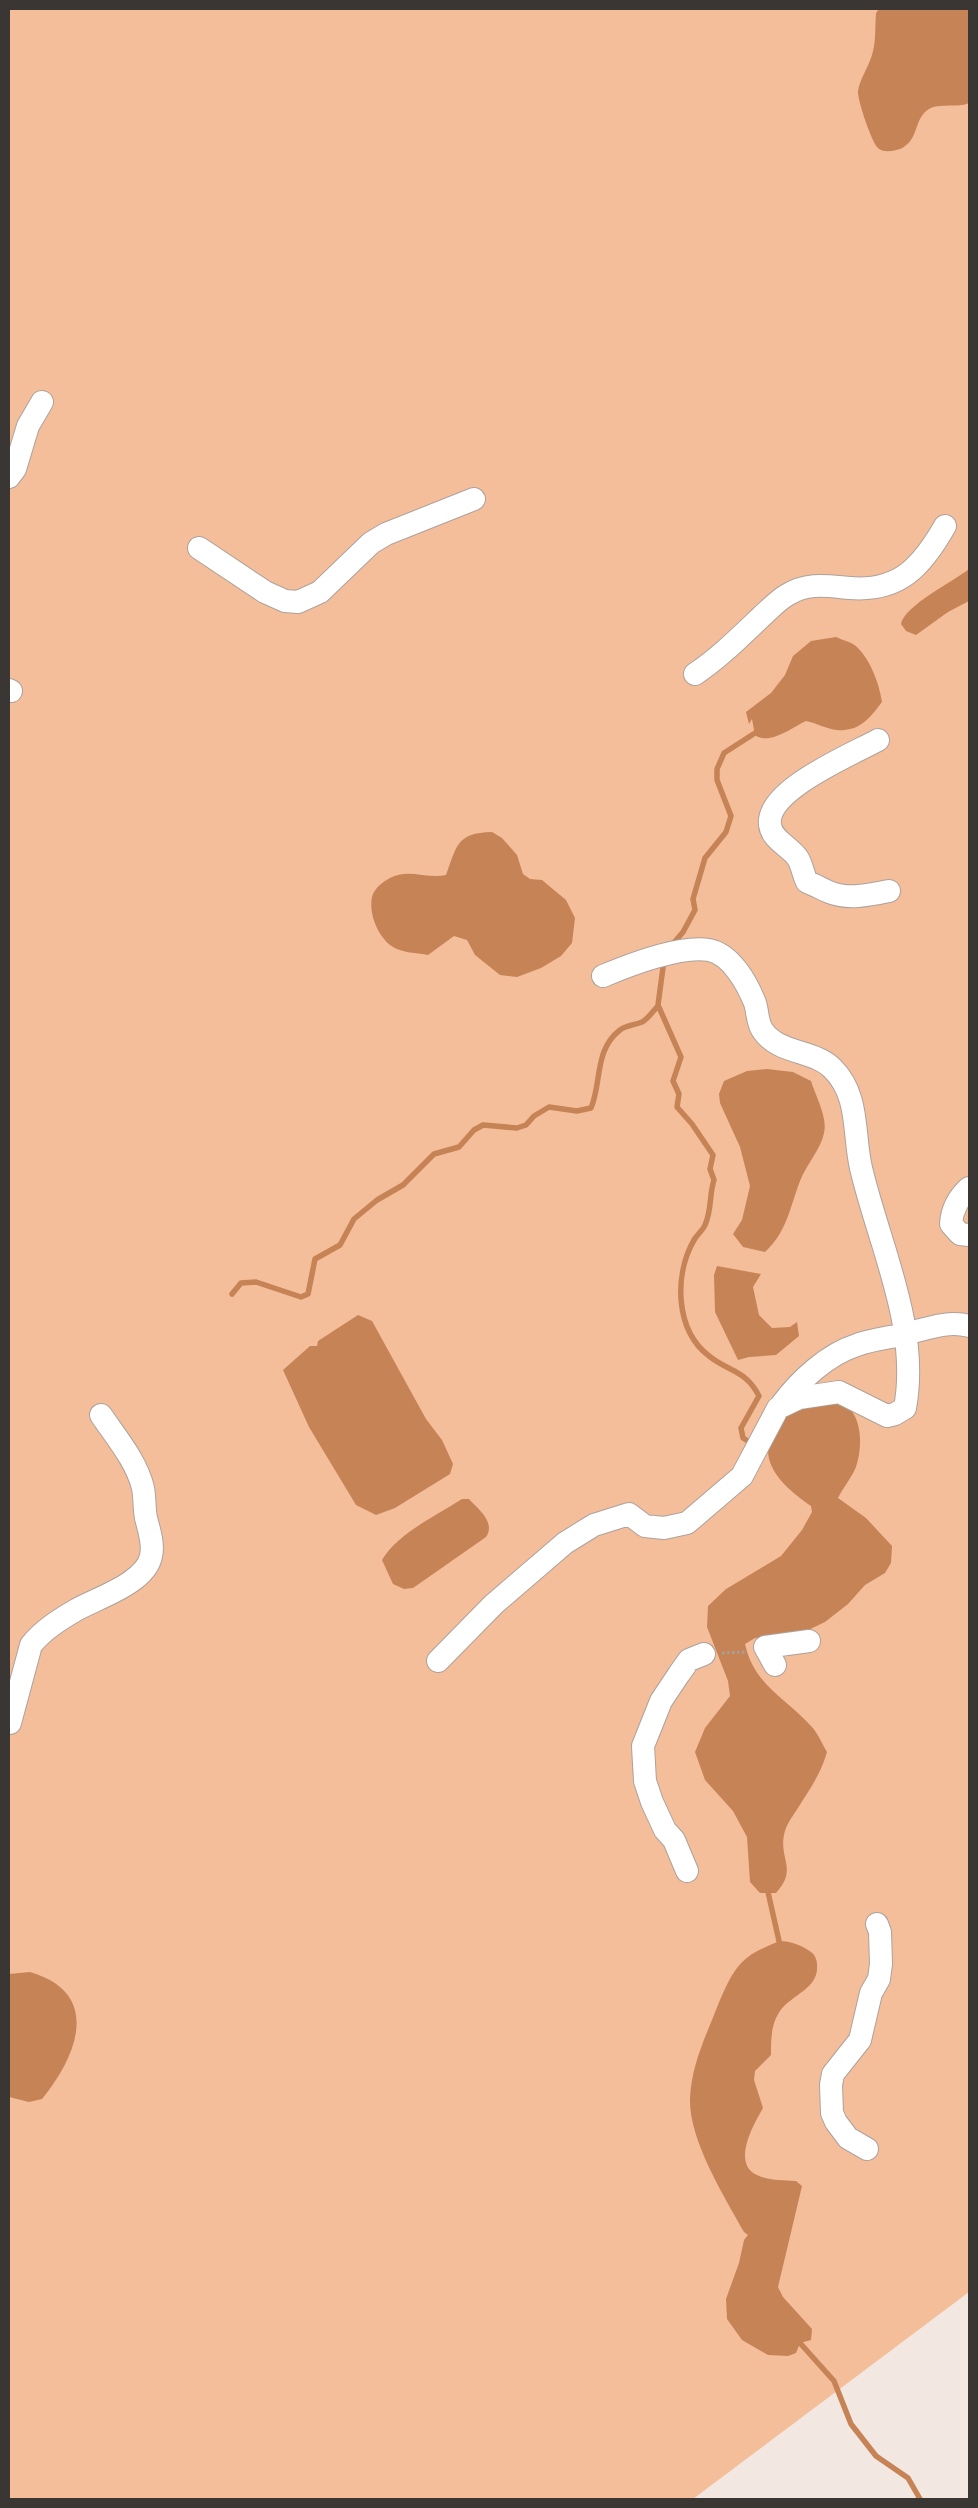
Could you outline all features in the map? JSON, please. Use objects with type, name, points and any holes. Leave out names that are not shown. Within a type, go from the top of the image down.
[{"type":"lane","points":[[9,476],[15,468],[28,426],[42,402]]},
{"type":"lane","points":[[199,548],[245,581],[284,601],[298,602],[320,592],[371,544],[386,534],[474,499]]},
{"type":"lane","points":[[695,674],[714,662],[786,595],[811,585],[834,584],[871,588],[897,580],[918,567],[945,526]]},
{"type":"lane","points":[[878,740],[799,782],[771,813],[770,825],[774,835],[797,857],[807,882],[830,893],[844,896],[862,896],[889,891]]},
{"type":"lane","points":[[603,976],[633,964],[659,957],[709,950],[730,961],[755,1003],[761,1028],[767,1037],[779,1044],[820,1060],[832,1068],[851,1098],[861,1167],[905,1334],[909,1387],[905,1408],[887,1416],[839,1392],[799,1398],[778,1408]]},
{"type":"lane","points":[[969,1188],[962,1194],[952,1211],[951,1224],[960,1234],[969,1235]]},
{"type":"lane","points":[[438,1661],[494,1604],[565,1543],[594,1525],[629,1514],[645,1526],[664,1528],[686,1523],[742,1476],[778,1408],[792,1390],[812,1372],[840,1353],[856,1345],[905,1334],[930,1326],[961,1324],[969,1326]]},
{"type":"lane","points":[[10,1723],[31,1646],[38,1636],[77,1609],[126,1585],[145,1569],[151,1558],[152,1550],[144,1512],[143,1487],[137,1473],[101,1415]]},
{"type":"lane","points":[[775,1665],[765,1647],[809,1641]]},
{"type":"lane","points":[[686,1871],[674,1840],[665,1830],[652,1802],[646,1781],[643,1746],[661,1701],[688,1660],[704,1654]]},
{"type":"lane","points":[[867,2149],[848,2138],[836,2122],[832,2113],[831,2085],[833,2074],[860,2040],[870,1993],[879,1979],[880,1948],[877,1924]]},
{"type":"path","points":[[704,1654],[750,1652]]},
{"type":"shaded area","points":[[9,9],[969,9],[969,2292],[693,2499],[9,2499]]},
{"type":"shaded area","points":[[879,9],[969,9],[969,103],[935,107],[925,112],[919,121],[913,137],[906,146],[889,151],[880,150],[875,144],[858,96],[861,81],[873,51],[876,13]]},
{"type":"shaded area","points":[[969,569],[969,601],[948,612],[916,635],[906,631],[901,624],[904,617],[911,610],[931,594]]},
{"type":"shaded area","points":[[836,637],[850,642],[857,647],[870,666],[879,687],[882,702],[873,713],[863,723],[852,729],[837,730],[806,721],[774,737],[761,738],[755,735],[752,719],[749,724],[746,712],[771,693],[785,675],[793,656],[811,641]]},
{"type":"shaded area","points":[[492,832],[502,838],[517,855],[523,874],[530,879],[542,880],[566,900],[575,918],[572,943],[561,956],[541,968],[517,977],[500,975],[475,955],[467,940],[454,936],[428,955],[397,949],[385,940],[374,920],[371,904],[372,897],[379,886],[397,875],[446,875],[456,849],[465,838],[480,833]]},
{"type":"shaded area","points":[[767,1069],[793,1072],[811,1081],[823,1113],[825,1127],[817,1151],[803,1175],[783,1228],[765,1252],[743,1247],[733,1234],[742,1220],[750,1186],[740,1147],[720,1103],[719,1094],[724,1081],[747,1071]]},
{"type":"shaded area","points":[[717,1266],[761,1274],[753,1287],[759,1315],[772,1328],[790,1327],[797,1322],[799,1336],[776,1355],[749,1357],[738,1360],[715,1312],[714,1275]]},
{"type":"shaded area","points":[[358,1315],[372,1321],[426,1419],[442,1440],[453,1464],[450,1474],[395,1508],[376,1515],[356,1505],[309,1427],[283,1370],[310,1346],[317,1346],[318,1341]]},
{"type":"shaded area","points":[[818,1400],[841,1403],[853,1413],[859,1427],[860,1436],[858,1460],[854,1471],[838,1498],[866,1518],[892,1546],[891,1563],[885,1573],[865,1585],[848,1604],[825,1622],[802,1633],[755,1638],[745,1644],[755,1670],[772,1690],[811,1726],[827,1752],[818,1775],[785,1831],[783,1849],[787,1870],[783,1884],[776,1893],[760,1893],[750,1882],[747,1837],[733,1811],[705,1780],[695,1752],[705,1728],[730,1696],[728,1681],[707,1627],[708,1606],[726,1589],[781,1556],[802,1530],[812,1512],[811,1506],[788,1488],[779,1478],[772,1467],[768,1455],[769,1443],[775,1430],[786,1416]]},
{"type":"shaded area","points":[[462,1499],[469,1499],[485,1516],[489,1526],[486,1537],[413,1588],[404,1589],[393,1584],[382,1560],[389,1551],[407,1533]]},
{"type":"shaded area","points":[[779,1941],[796,1944],[811,1952],[817,1961],[816,1973],[814,1980],[809,1986],[780,2011],[773,2026],[771,2055],[755,2071],[754,2080],[763,2108],[750,2133],[745,2153],[749,2169],[757,2175],[771,2179],[796,2181],[802,2186],[778,2287],[783,2297],[812,2329],[811,2340],[800,2343],[796,2353],[788,2356],[768,2355],[742,2340],[727,2319],[726,2299],[739,2263],[744,2240],[748,2235],[744,2232],[727,2202],[701,2150],[691,2115],[690,2099],[698,2056],[728,1983],[737,1968],[748,1957]]},
{"type":"shaded area","points":[[30,1972],[53,1982],[67,1995],[75,2010],[76,2027],[73,2045],[55,2082],[42,2099],[29,2102],[9,2097],[9,1974]]},
{"type":"waterway","points":[[672,945],[683,932],[695,910],[693,899],[705,858],[726,832],[731,816],[717,780],[717,769],[724,753],[755,733]]},
{"type":"waterway","points":[[664,960],[658,1005],[681,1057],[673,1081],[679,1094],[677,1107],[692,1124],[713,1155],[710,1169],[714,1180],[710,1208],[704,1227],[694,1240],[683,1269],[681,1301],[684,1317],[698,1345],[716,1361],[749,1381],[759,1396],[741,1428],[743,1438],[753,1444]]},
{"type":"waterway","points":[[232,1294],[241,1283],[256,1282],[301,1297],[308,1294],[315,1259],[340,1245],[354,1219],[377,1200],[403,1185],[434,1154],[459,1147],[474,1130],[483,1125],[517,1128],[526,1125],[534,1116],[549,1107],[577,1111],[591,1108],[606,1047],[622,1028],[644,1021],[658,1006]]},
{"type":"waterway","points":[[768,1892],[779,1941]]},
{"type":"waterway","points":[[800,2343],[834,2381],[851,2424],[876,2456],[908,2478],[920,2499]]}]
